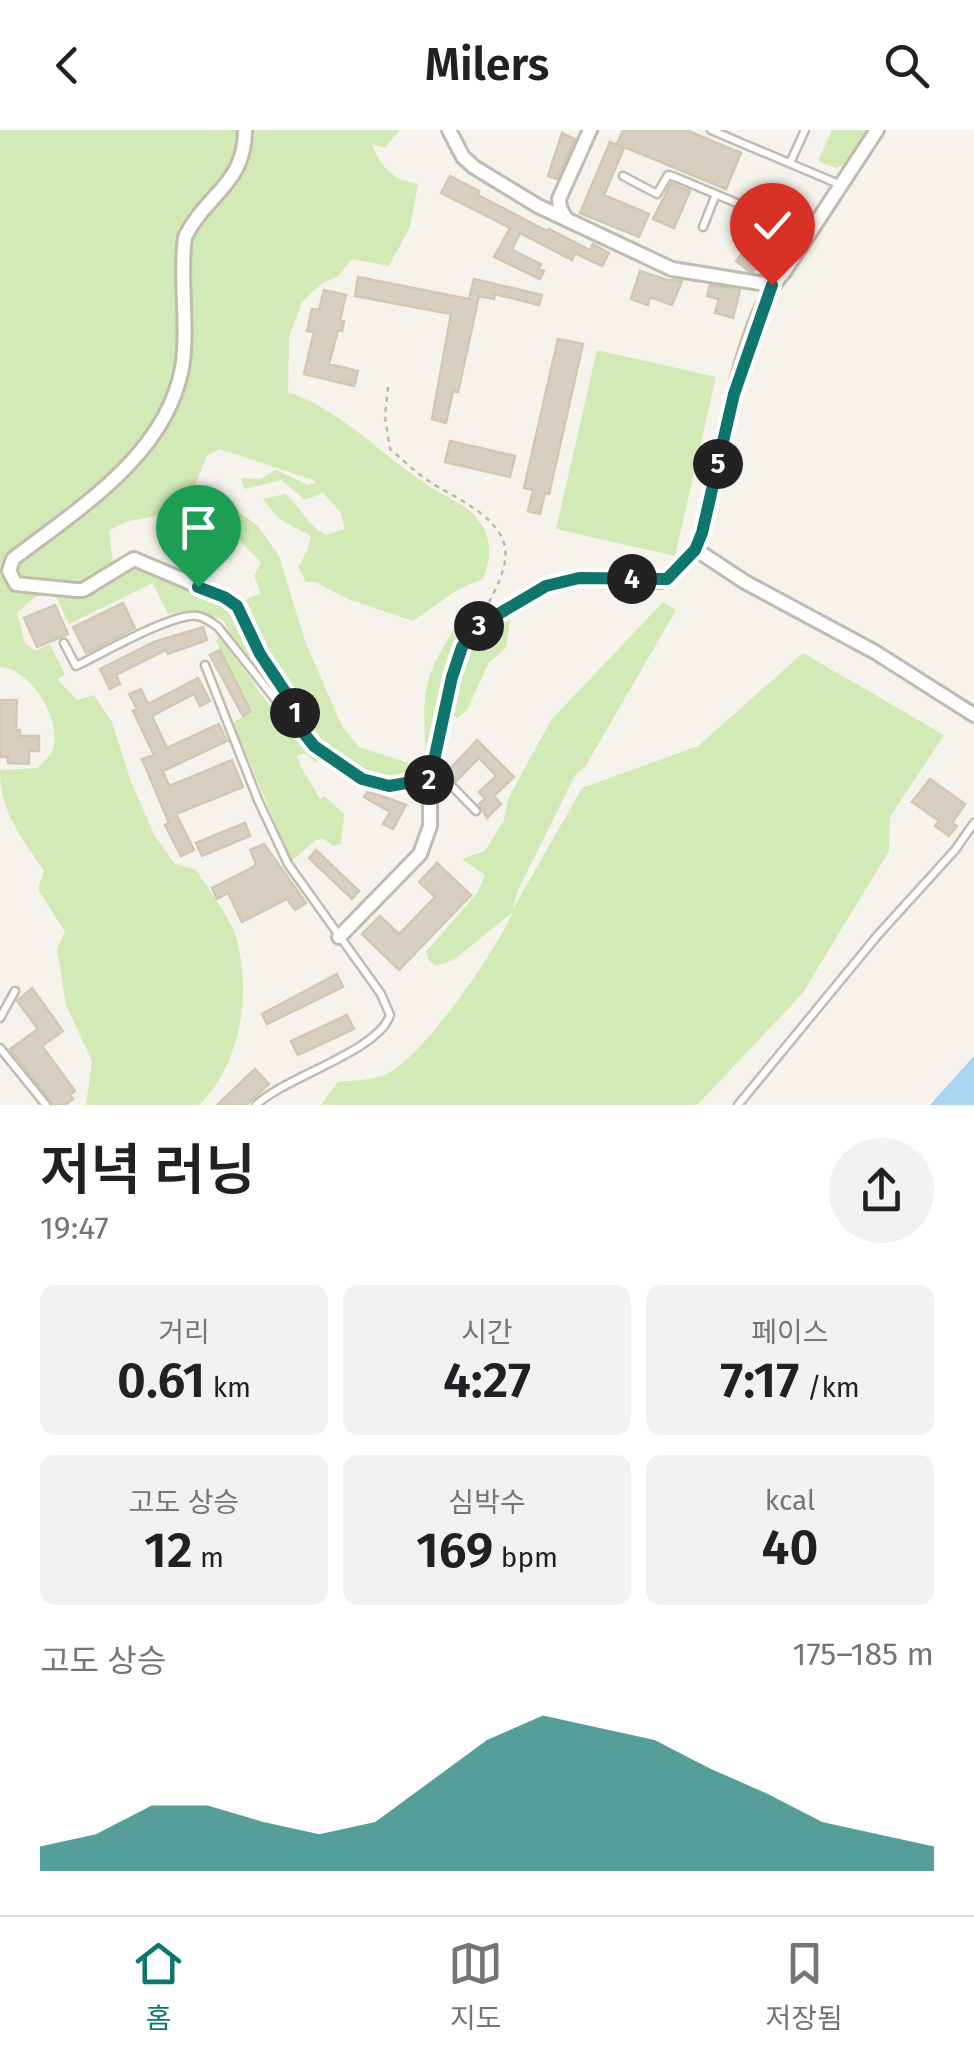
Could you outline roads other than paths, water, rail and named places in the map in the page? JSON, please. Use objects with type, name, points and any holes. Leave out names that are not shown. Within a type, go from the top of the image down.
[{"type":"street","points":[[245,130],[240,168],[193,221],[185,237],[182,366],[168,412],[112,481],[13,558],[8,571],[16,584],[83,590],[134,559],[224,597],[240,611],[260,654],[314,746],[362,779],[389,786],[430,779]]},
{"type":"street","points":[[449,130],[463,157],[474,167],[567,220],[672,270],[772,285]]},
{"type":"street","points":[[567,220],[559,199],[590,130]]},
{"type":"street","points":[[339,936],[420,854],[430,826],[430,779],[452,677],[462,647],[478,626],[546,586],[579,578],[667,579],[695,550],[734,394],[772,285],[878,130]]},
{"type":"street","points":[[695,550],[744,582],[876,652],[974,714]]},
{"type":"lane","points":[[711,130],[842,186]]},
{"type":"lane","points":[[790,163],[805,130]]},
{"type":"lane","points":[[624,176],[657,194],[668,175],[810,234]]},
{"type":"lane","points":[[703,227],[716,194]]},
{"type":"lane","points":[[64,642],[76,666],[184,616],[206,618],[218,627],[303,732]]},
{"type":"lane","points":[[205,665],[258,800],[288,864],[388,1005],[390,1014],[387,1026],[310,1074],[269,1092],[256,1105]]},
{"type":"lane","points":[[436,752],[446,780],[476,811]]},
{"type":"lane","points":[[738,1105],[974,823]]},
{"type":"lane","points":[[0,1018],[15,991]]},
{"type":"lane","points":[[0,1048],[46,1105]]},
{"type":"water","points":[[974,1056],[974,1105],[930,1105]]}]
